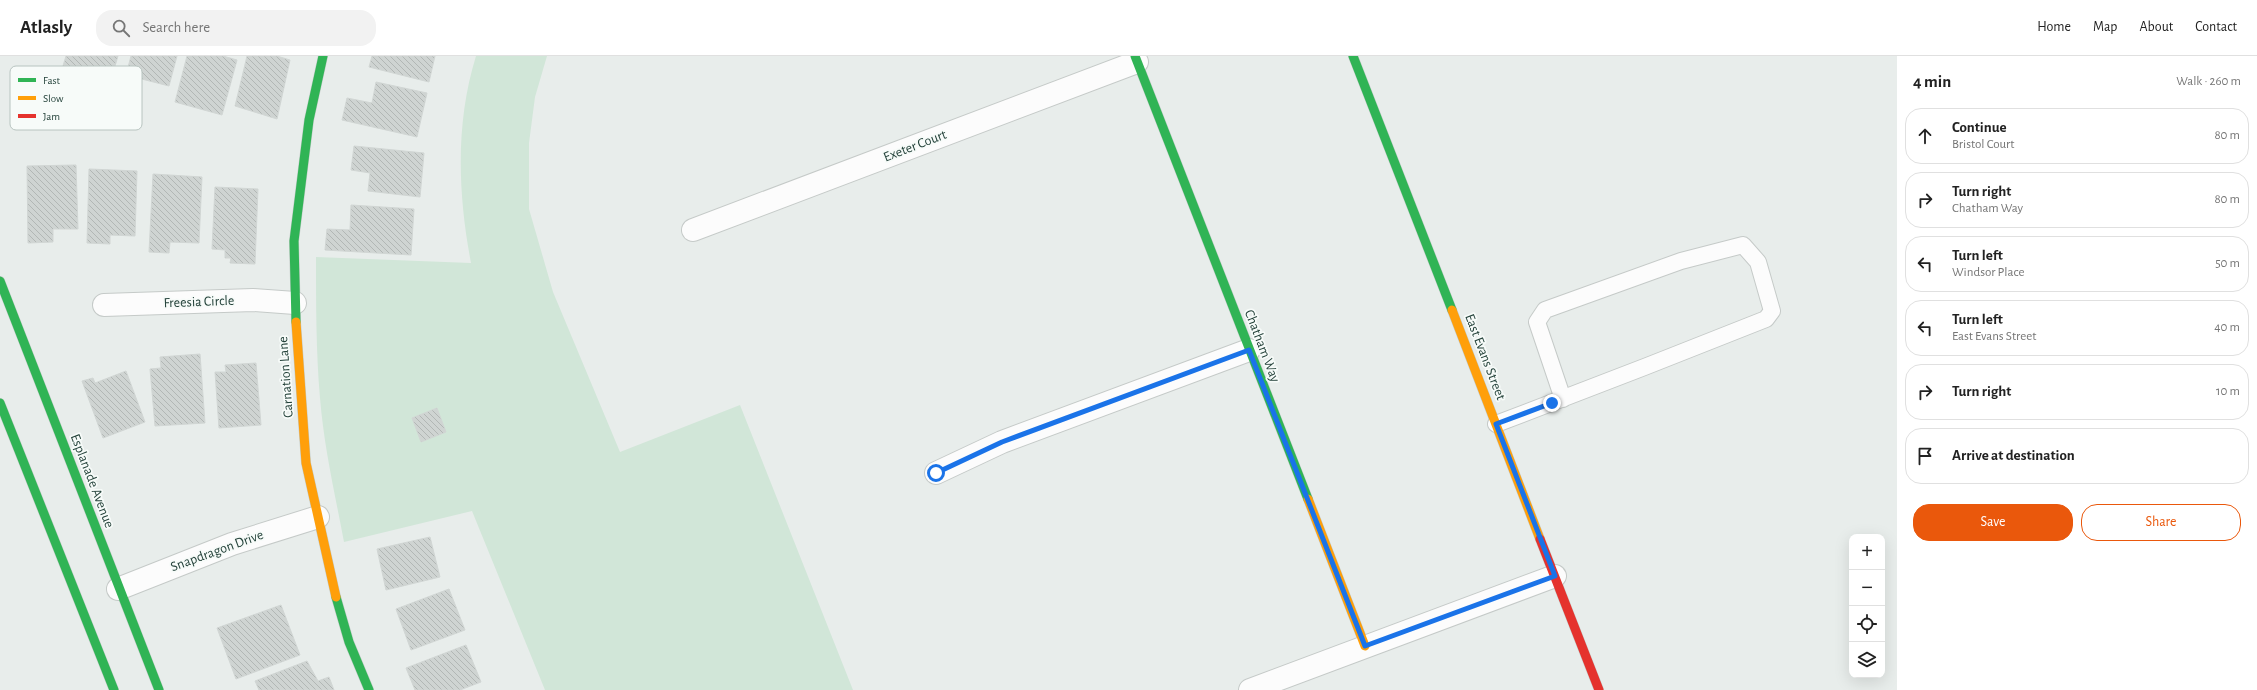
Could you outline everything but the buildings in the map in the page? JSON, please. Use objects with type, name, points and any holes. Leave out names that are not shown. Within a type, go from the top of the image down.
[{"type":"street","name":"Carnation Lane","points":[[324,56],[309,120],[294,241],[295,303],[306,463],[333,586],[349,642],[369,690]]},
{"type":"street","name":"East Evans Street","points":[[1353,56],[1600,690]]},
{"type":"street","name":"Exeter Court","points":[[693,230],[1136,59]]},
{"type":"street","name":"Chatham Way","points":[[1136,59],[1365,646]]},
{"type":"street","name":"Esplanade Avenue","points":[[0,281],[158,690]]},
{"type":"street","name":"Freesia Circle","points":[[104,305],[253,300],[295,303]]},
{"type":"street","points":[[936,473],[1002,442],[1249,350]]},
{"type":"street","points":[[0,403],[114,690]]},
{"type":"street","name":"Snapdragon Drive","points":[[118,589],[232,544],[318,517]]},
{"type":"street","points":[[1250,690],[1555,576]]},
{"type":"lane","points":[[1496,424],[1563,399],[1766,319],[1772,311],[1758,262],[1743,245],[1681,261],[1545,310],[1537,322],[1563,399]]},
{"type":"green space","points":[[476,56],[547,56],[535,97],[529,143],[529,209],[553,292],[620,452],[740,405],[853,690],[545,690],[472,511],[344,542],[327,452],[320,398],[316,310],[316,257],[471,263],[463,211],[461,159],[465,107],[469,82]]},
{"type":"traffic: fast","points":[[296,322],[294,241],[309,120],[323,56]]},
{"type":"traffic: fast","points":[[1135,56],[1308,499]]},
{"type":"traffic: fast","points":[[1353,56],[1452,310]]},
{"type":"traffic: fast","points":[[0,281],[159,690]]},
{"type":"traffic: fast","points":[[0,403],[114,690]]},
{"type":"traffic: fast","points":[[336,597],[349,642],[369,690]]},
{"type":"traffic: slow","points":[[1452,310],[1540,539]]},
{"type":"traffic: slow","points":[[296,322],[306,463],[336,597]]},
{"type":"traffic: slow","points":[[1308,499],[1365,646]]},
{"type":"traffic: jam","points":[[1540,539],[1599,690]]},
{"type":"route","points":[[936,473],[1002,442],[1249,350],[1365,646],[1555,576],[1496,424],[1552,403]]}]
